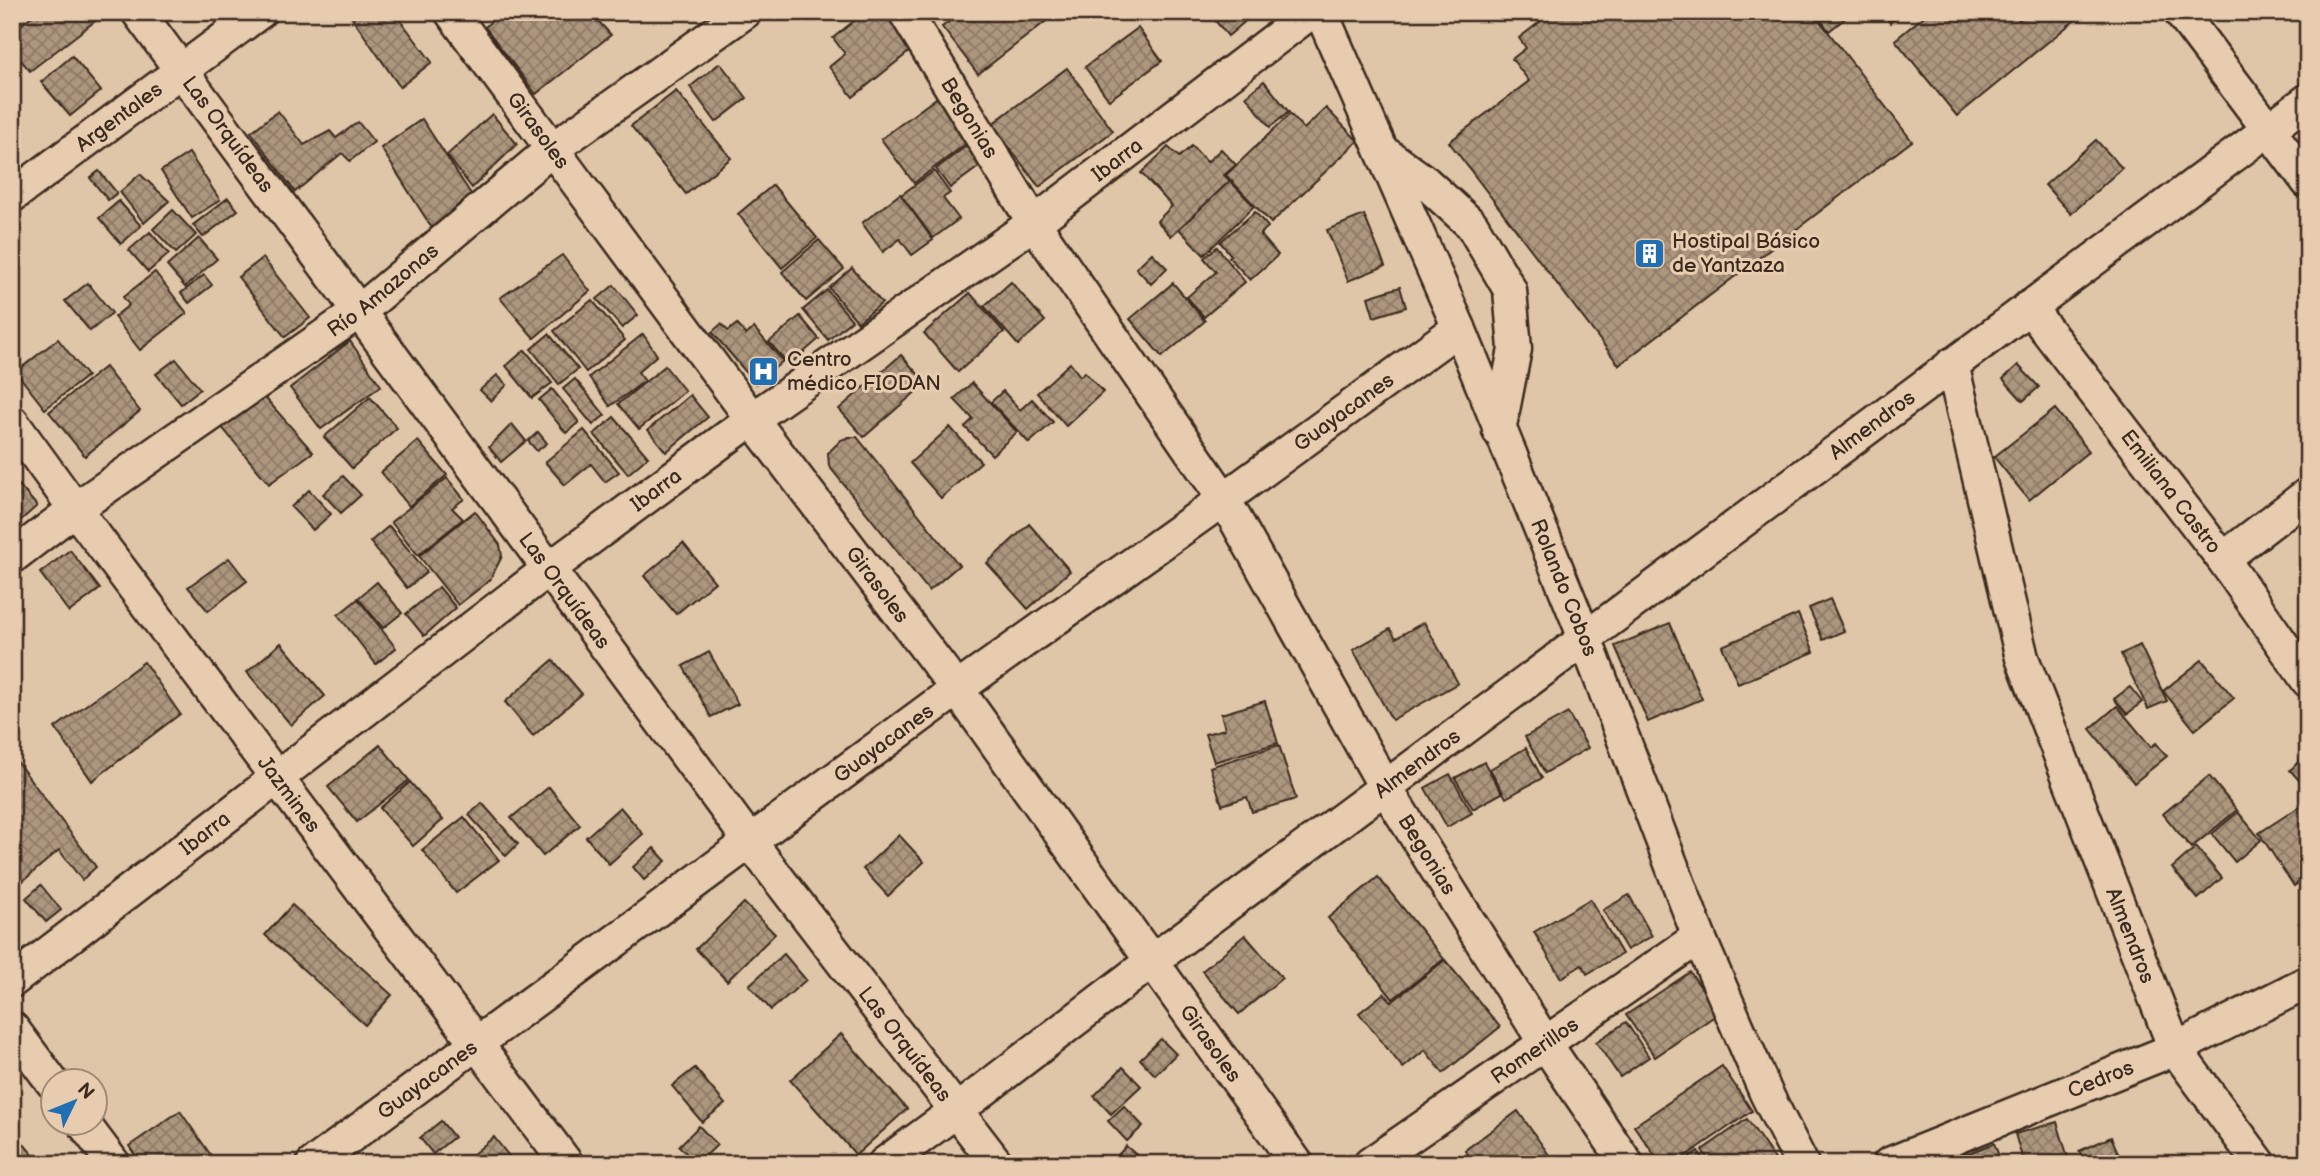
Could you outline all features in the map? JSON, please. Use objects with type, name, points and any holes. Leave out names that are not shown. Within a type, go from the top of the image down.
[{"type":"street","name":"Las Orquídeas","points":[[138,12],[751,843],[997,1164]]},
{"type":"street","name":"Argentales","points":[[12,196],[260,12]]},
{"type":"street","name":"Girasoles","points":[[451,12],[752,419],[957,689],[1297,1164]]},
{"type":"street","name":"Río Amazonas","points":[[12,557],[75,509],[360,311],[551,150],[745,12]]},
{"type":"street","name":"Begonias","points":[[905,12],[1034,223],[1224,499],[1385,787],[1545,1043],[1627,1164]]},
{"type":"street","name":"Ibarra","points":[[12,981],[549,569],[752,419],[1034,223],[1311,12]]},
{"type":"street","name":"Rolando Cobos","points":[[1321,12],[1459,328],[1586,638],[1699,937],[1766,1093],[1802,1164]]},
{"type":"street","points":[[2180,12],[2308,182]]},
{"type":"street","name":"Almendros","points":[[884,1164],[1152,961],[2308,100]]},
{"type":"street","points":[[1380,150],[1425,182],[1472,225],[1510,290],[1516,349],[1499,431]]},
{"type":"street","name":"Emiliana Castro","points":[[2029,307],[2223,559],[2308,681]]},
{"type":"street","name":"Guayacanes","points":[[313,1164],[957,689],[1459,328]]},
{"type":"street","name":"Almendros","points":[[1952,364],[2022,658],[2175,1049],[2260,1164]]},
{"type":"street","name":"Jazmines","points":[[12,422],[567,1164]]},
{"type":"street","points":[[2223,559],[2308,494]]},
{"type":"street","name":"Romerillos","points":[[1370,1164],[1699,937]]},
{"type":"street","name":"Cedros","points":[[1889,1164],[2175,1049],[2308,982]]},
{"type":"street","points":[[12,1028],[42,1068]]},
{"type":"street","points":[[94,1138],[114,1164]]},
{"type":"building","points":[[36,12],[107,12],[30,71],[12,50],[12,33]]},
{"type":"building","points":[[348,12],[394,12],[432,62],[400,87]]},
{"type":"building","points":[[501,12],[590,12],[611,35],[536,94],[485,27]]},
{"type":"building","points":[[865,12],[887,12],[915,47],[853,97],[829,67],[845,54],[833,38]]},
{"type":"building","points":[[961,12],[1052,12],[1054,15],[978,74],[942,27]]},
{"type":"building","points":[[1208,12],[1256,12],[1228,36]]},
{"type":"building","name":"Hostipal Básico de Yantzaza","points":[[1535,12],[1813,12],[1912,141],[1619,365],[1449,142],[1529,81],[1512,59],[1526,48],[1519,38],[1541,21]]},
{"type":"building","points":[[1815,12],[1853,12],[1829,31]]},
{"type":"building","points":[[1882,12],[1903,12],[1890,23]]},
{"type":"building","points":[[1929,12],[2013,12],[2019,20],[2029,12],[2085,12],[1957,116],[1895,40]]},
{"type":"building","points":[[1138,28],[1162,61],[1109,100],[1085,67]]},
{"type":"building","points":[[72,56],[101,91],[70,116],[41,82]]},
{"type":"building","points":[[720,63],[747,98],[716,122],[690,87]]},
{"type":"building","points":[[1067,68],[1113,131],[1039,187],[992,124]]},
{"type":"building","points":[[1264,81],[1289,112],[1270,127],[1246,96]]},
{"type":"building","points":[[676,91],[731,158],[686,194],[631,126]]},
{"type":"building","points":[[939,96],[971,140],[914,183],[881,139]]},
{"type":"building","points":[[1326,108],[1358,141],[1271,223],[1226,175],[1290,114],[1304,129]]},
{"type":"building","points":[[278,111],[304,145],[330,131],[336,138],[358,122],[374,142],[350,161],[342,153],[295,192],[251,132]]},
{"type":"building","points":[[492,114],[517,144],[472,188],[447,155]]},
{"type":"building","points":[[422,119],[471,194],[432,228],[381,148]]},
{"type":"building","points":[[2096,140],[2122,168],[2071,214],[2045,185]]},
{"type":"building","points":[[966,146],[980,166],[950,188],[936,169]]},
{"type":"building","points":[[1192,146],[1207,162],[1221,149],[1236,165],[1224,175],[1230,181],[1171,236],[1157,221],[1172,206],[1141,173],[1168,147],[1179,157]]},
{"type":"building","points":[[189,153],[220,200],[192,218],[161,171]]},
{"type":"building","points":[[99,171],[117,193],[108,200],[90,178]]},
{"type":"building","points":[[934,171],[950,193],[943,198],[959,219],[933,238],[901,195]]},
{"type":"building","points":[[140,174],[169,201],[144,223],[120,192]]},
{"type":"building","points":[[1230,181],[1254,206],[1204,255],[1179,229]]},
{"type":"building","points":[[773,185],[817,238],[782,268],[738,214]]},
{"type":"building","points":[[900,194],[933,240],[912,255],[900,239],[883,252],[862,223]]},
{"type":"building","points":[[228,198],[238,210],[203,237],[193,225]]},
{"type":"building","points":[[119,201],[141,226],[121,244],[99,218]]},
{"type":"building","points":[[173,210],[196,235],[176,253],[153,229]]},
{"type":"building","points":[[1255,212],[1268,227],[1260,234],[1278,255],[1250,280],[1229,257],[1231,255],[1220,242]]},
{"type":"building","points":[[1364,215],[1385,266],[1348,281],[1327,230]]},
{"type":"building","points":[[150,232],[169,254],[148,272],[129,250]]},
{"type":"building","points":[[199,238],[217,259],[185,287],[167,266]]},
{"type":"building","points":[[819,240],[844,269],[806,301],[782,272]]},
{"type":"building","points":[[1217,247],[1245,282],[1204,317],[1187,297],[1216,272],[1204,258]]},
{"type":"building","points":[[1152,253],[1167,268],[1151,284],[1136,268]]},
{"type":"building","points":[[562,255],[590,291],[534,338],[500,298]]},
{"type":"building","points":[[263,258],[310,318],[285,337],[238,277]]},
{"type":"building","points":[[852,268],[882,303],[858,322],[829,288]]},
{"type":"building","points":[[155,272],[187,313],[140,350],[114,317],[129,305],[123,297]]},
{"type":"building","points":[[204,275],[212,285],[189,303],[181,293]]},
{"type":"building","points":[[1011,282],[1045,321],[1018,345],[984,306]]},
{"type":"building","points":[[88,283],[112,313],[90,331],[65,301]]},
{"type":"building","points":[[1173,283],[1205,321],[1162,357],[1130,319]]},
{"type":"building","points":[[614,285],[638,315],[622,328],[597,299]]},
{"type":"building","points":[[1400,287],[1406,307],[1374,317],[1368,297]]},
{"type":"building","points":[[827,290],[852,320],[828,340],[803,310]]},
{"type":"building","points":[[970,293],[1004,332],[958,372],[924,333]]},
{"type":"building","points":[[592,300],[625,340],[586,372],[554,331]]},
{"type":"building","points":[[800,316],[819,339],[789,365],[769,342]]},
{"type":"building","points":[[721,324],[728,331],[737,324],[746,335],[754,328],[783,361],[756,384],[712,332]]},
{"type":"building","points":[[549,334],[578,369],[559,384],[531,349]]},
{"type":"building","points":[[643,334],[657,355],[638,372],[645,381],[610,406],[589,377]]},
{"type":"building","points":[[58,339],[87,376],[45,409],[16,372]]},
{"type":"building","points":[[350,341],[381,386],[321,429],[290,388]]},
{"type":"building","points":[[525,350],[552,383],[532,398],[506,366]]},
{"type":"building","points":[[901,355],[926,383],[864,437],[839,409]]},
{"type":"building","points":[[176,359],[200,389],[181,404],[156,374]]},
{"type":"building","points":[[1070,363],[1080,376],[1085,372],[1103,392],[1066,426],[1037,393]]},
{"type":"building","points":[[2018,365],[2039,387],[2023,401],[2003,379]]},
{"type":"building","points":[[665,366],[685,391],[639,429],[618,404]]},
{"type":"building","points":[[105,367],[140,411],[85,456],[49,412]]},
{"type":"building","points":[[497,375],[507,385],[491,401],[480,390]]},
{"type":"building","points":[[575,379],[605,415],[593,425],[563,389]]},
{"type":"building","points":[[972,383],[1017,432],[992,455],[965,427],[973,419],[954,399]]},
{"type":"building","points":[[552,389],[579,422],[566,433],[539,400]]},
{"type":"building","points":[[1003,391],[1020,410],[1032,399],[1053,422],[1029,443],[991,402]]},
{"type":"building","points":[[261,393],[313,452],[269,484],[220,425]]},
{"type":"building","points":[[690,395],[708,417],[666,452],[648,430]]},
{"type":"building","points":[[370,397],[397,428],[352,468],[324,437]]},
{"type":"building","points":[[2055,409],[2089,451],[2029,500],[1994,457]]},
{"type":"building","points":[[614,417],[648,457],[628,474],[594,434]]},
{"type":"building","points":[[512,424],[526,441],[501,462],[489,447]]},
{"type":"building","points":[[950,427],[981,462],[941,498],[910,463]]},
{"type":"building","points":[[584,430],[619,472],[605,482],[591,464],[565,485],[545,462]]},
{"type":"building","points":[[538,432],[547,443],[537,451],[528,441]]},
{"type":"building","points":[[857,437],[959,565],[929,591],[829,466],[828,453],[841,440]]},
{"type":"building","points":[[418,441],[447,475],[409,506],[381,472]]},
{"type":"building","points":[[343,476],[361,495],[341,513],[323,494]]},
{"type":"building","points":[[447,478],[464,499],[452,508],[463,519],[418,555],[391,522]]},
{"type":"building","points":[[18,484],[37,506],[12,528],[12,489]]},
{"type":"building","points":[[309,490],[331,514],[313,530],[291,507]]},
{"type":"building","points":[[475,511],[500,545],[502,556],[490,580],[458,605],[419,556]]},
{"type":"building","points":[[1029,524],[1070,571],[1028,609],[987,563]]},
{"type":"building","points":[[389,526],[427,572],[407,588],[370,542]]},
{"type":"building","points":[[683,543],[715,582],[676,614],[644,576]]},
{"type":"building","points":[[70,550],[100,589],[69,612],[40,573]]},
{"type":"building","points":[[229,558],[247,581],[208,611],[188,587]]},
{"type":"building","points":[[377,582],[402,613],[383,628],[358,598]]},
{"type":"building","points":[[439,587],[456,608],[424,636],[406,614]]},
{"type":"building","points":[[358,599],[396,648],[376,664],[338,615]]},
{"type":"building","points":[[1830,599],[1844,631],[1823,640],[1809,608]]},
{"type":"building","points":[[1798,614],[1814,652],[1738,684],[1722,646]]},
{"type":"building","points":[[1424,622],[1458,683],[1392,720],[1353,650],[1390,629],[1396,638]]},
{"type":"building","points":[[1670,623],[1702,699],[1648,722],[1615,646]]},
{"type":"building","points":[[281,643],[325,696],[291,725],[247,672]]},
{"type":"building","points":[[2140,645],[2167,701],[2148,709],[2121,654]]},
{"type":"building","points":[[709,652],[738,704],[711,717],[683,666]]},
{"type":"building","points":[[553,660],[582,694],[533,736],[505,702]]},
{"type":"building","points":[[2202,660],[2234,698],[2195,730],[2163,691]]},
{"type":"building","points":[[144,662],[180,714],[92,781],[55,728]]},
{"type":"building","points":[[2130,687],[2142,702],[2127,714],[2114,699]]},
{"type":"building","points":[[1265,701],[1278,743],[1214,762],[1205,734],[1225,729],[1221,714]]},
{"type":"building","points":[[2117,706],[2151,747],[2156,743],[2167,756],[2134,783],[2090,729]]},
{"type":"building","points":[[1568,713],[1588,748],[1545,773],[1525,737]]},
{"type":"building","points":[[380,745],[409,780],[357,822],[328,787]]},
{"type":"building","points":[[1279,745],[1296,799],[1252,812],[1247,797],[1222,805],[1210,767]]},
{"type":"building","points":[[1526,748],[1542,778],[1506,798],[1490,769]]},
{"type":"building","points":[[2308,754],[2308,788],[2307,789],[2290,770]]},
{"type":"building","points":[[12,755],[96,867],[82,880],[59,850],[16,887],[12,881]]},
{"type":"building","points":[[1484,762],[1502,793],[1473,809],[1455,778]]},
{"type":"building","points":[[1450,774],[1472,813],[1447,827],[1425,788]]},
{"type":"building","points":[[2209,776],[2237,810],[2191,848],[2163,814]]},
{"type":"building","points":[[410,782],[443,820],[413,846],[380,808]]},
{"type":"building","points":[[549,787],[580,825],[543,856],[511,818]]},
{"type":"building","points":[[2308,801],[2308,876],[2294,886],[2259,833]]},
{"type":"building","points":[[482,803],[518,844],[506,856],[469,815]]},
{"type":"building","points":[[620,807],[643,834],[609,864],[586,837]]},
{"type":"building","points":[[2238,812],[2261,840],[2235,862],[2212,834]]},
{"type":"building","points":[[464,817],[499,860],[456,893],[422,850]]},
{"type":"building","points":[[899,835],[924,862],[888,896],[863,869]]},
{"type":"building","points":[[2196,847],[2222,878],[2198,899],[2172,868]]},
{"type":"building","points":[[654,848],[666,861],[644,880],[633,867]]},
{"type":"building","points":[[1378,877],[1444,959],[1393,999],[1328,918]]},
{"type":"building","points":[[41,885],[61,910],[46,922],[26,898]]},
{"type":"building","points":[[1629,895],[1652,936],[1627,950],[1603,910]]},
{"type":"building","points":[[1590,899],[1622,954],[1587,974],[1582,965],[1561,978],[1534,932]]},
{"type":"building","points":[[744,903],[775,934],[727,981],[696,949]]},
{"type":"building","points":[[292,905],[392,995],[365,1025],[265,935]]},
{"type":"building","points":[[2308,916],[2308,933],[2299,923]]},
{"type":"building","points":[[1245,935],[1282,978],[1239,1014],[1202,971]]},
{"type":"building","points":[[784,954],[806,980],[771,1010],[749,985]]},
{"type":"building","points":[[1445,960],[1500,1027],[1443,1073],[1425,1050],[1403,1068],[1359,1013],[1384,993],[1392,1002]]},
{"type":"building","points":[[1690,972],[1719,1013],[1655,1057],[1626,1015]]},
{"type":"building","points":[[1626,1022],[1649,1057],[1620,1077],[1596,1042]]},
{"type":"building","points":[[841,1034],[907,1109],[856,1155],[790,1080]]},
{"type":"building","points":[[1161,1039],[1176,1054],[1155,1075],[1140,1059]]},
{"type":"building","points":[[1722,1066],[1752,1111],[1674,1164],[1661,1164],[1634,1126]]},
{"type":"building","points":[[1123,1067],[1141,1086],[1111,1114],[1094,1096]]},
{"type":"building","points":[[695,1068],[725,1104],[702,1122],[672,1086]]},
{"type":"building","points":[[1124,1106],[1143,1126],[1127,1141],[1108,1121]]},
{"type":"building","points":[[180,1111],[217,1164],[141,1164],[129,1146]]},
{"type":"building","points":[[1518,1111],[1549,1155],[1536,1164],[1475,1164],[1465,1150]]},
{"type":"building","points":[[1747,1119],[1778,1164],[1711,1164],[1702,1150]]},
{"type":"building","points":[[441,1121],[454,1137],[433,1154],[420,1138]]},
{"type":"building","points":[[2057,1122],[2070,1164],[2024,1164],[2015,1134]]},
{"type":"building","points":[[699,1126],[717,1145],[697,1164],[679,1146]]},
{"type":"building","points":[[12,1130],[39,1162],[37,1164],[12,1164]]},
{"type":"building","points":[[494,1137],[515,1164],[461,1164]]},
{"type":"building","points":[[2111,1137],[2123,1164],[2085,1164],[2079,1151]]},
{"type":"building","points":[[1994,1143],[2002,1164],[1942,1164]]},
{"type":"building","points":[[1126,1146],[1140,1158],[1134,1164],[1114,1164],[1112,1162]]},
{"type":"building","points":[[1698,1151],[1707,1164],[1679,1164]]},
{"type":"place","name":"Hostipal Básico de Yantzaza","points":[[1649,253]]},
{"type":"place","name":"Centro médico FIODAN","points":[[764,371]]}]
